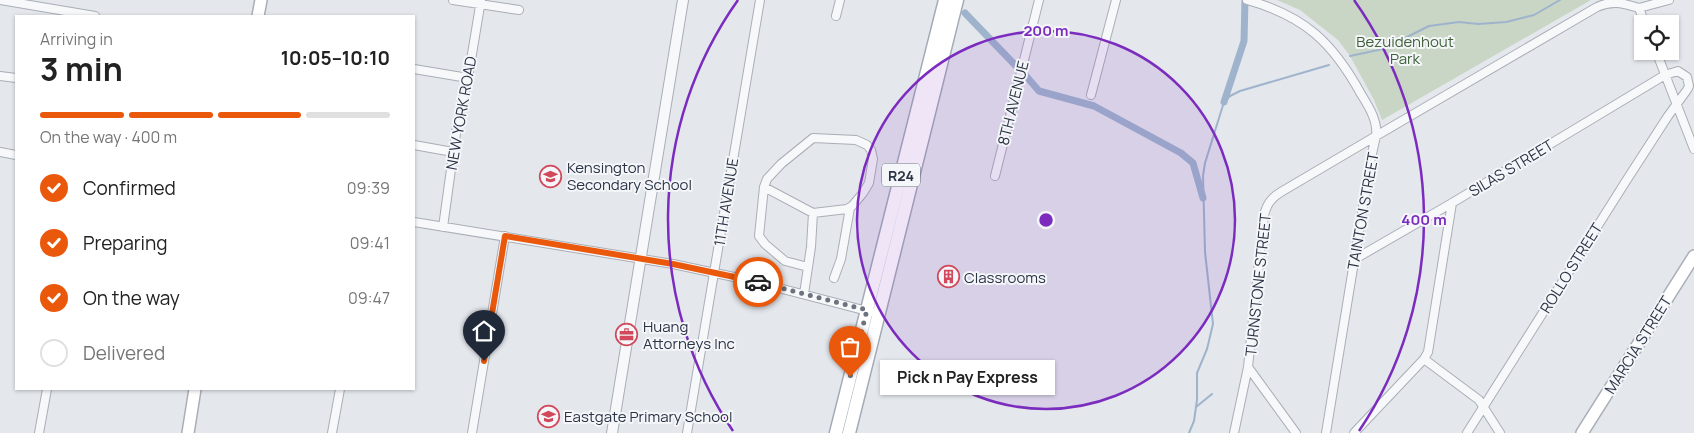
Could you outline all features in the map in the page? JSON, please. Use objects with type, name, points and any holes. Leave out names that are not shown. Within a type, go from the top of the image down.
[{"type":"main road","points":[[258,15],[260,0]]},
{"type":"main road","name":"R24","points":[[836,433],[945,0]]},
{"type":"main road","name":"R24","points":[[849,433],[957,0]]},
{"type":"main road","name":"MARCIA STREET","points":[[1582,433],[1694,256]]},
{"type":"main road","points":[[188,433],[196,390]]},
{"type":"street","points":[[0,0],[89,15]]},
{"type":"street","points":[[453,0],[481,2],[519,10]]},
{"type":"street","points":[[612,433],[683,0]]},
{"type":"street","name":"11TH AVENUE","points":[[687,433],[760,0]]},
{"type":"street","points":[[836,16],[840,0]]},
{"type":"street","name":"8TH AVENUE","points":[[995,176],[1039,0]]},
{"type":"street","points":[[1091,95],[1116,0]]},
{"type":"street","points":[[1248,0],[1293,18],[1310,29],[1328,45],[1346,67],[1368,106],[1376,125],[1376,136]]},
{"type":"street","points":[[1642,15],[1639,8],[1669,0]]},
{"type":"street","name":"NEW YORK ROAD","points":[[443,226],[457,126],[468,78],[481,2]]},
{"type":"street","name":"TAINTON STREET","points":[[1326,433],[1376,136],[1597,7],[1612,2],[1619,2],[1639,8]]},
{"type":"street","points":[[1660,60],[1694,148]]},
{"type":"street","points":[[415,70],[468,78]]},
{"type":"street","name":"ROLLO STREET","points":[[1467,433],[1687,90],[1688,81],[1684,74],[1678,71],[1666,76]]},
{"type":"street","points":[[0,76],[15,78]]},
{"type":"street","name":"SILAS STREET","points":[[1355,259],[1666,76]]},
{"type":"street","name":"TURNSTONE STREET","points":[[1234,433],[1248,367],[1264,215],[1268,204],[1274,196],[1376,136]]},
{"type":"street","points":[[808,267],[785,261],[760,238],[764,187],[767,179],[781,164],[814,138],[856,140],[869,147],[872,152],[869,183],[864,193],[850,208],[841,259],[834,278]]},
{"type":"street","points":[[415,145],[453,152]]},
{"type":"street","points":[[0,152],[15,155]]},
{"type":"street","points":[[764,187],[813,213],[850,208]]},
{"type":"street","points":[[1354,433],[1424,359],[1428,352],[1432,338],[1452,203]]},
{"type":"street","points":[[804,294],[813,213]]},
{"type":"street","points":[[415,222],[715,273],[880,314]]},
{"type":"street","points":[[472,433],[505,236]]},
{"type":"street","points":[[1424,359],[1479,400],[1500,433]]},
{"type":"street","points":[[1248,367],[1296,433]]},
{"type":"street","points":[[39,433],[47,390]]},
{"type":"street","points":[[332,433],[340,390]]},
{"type":"green space","name":"Bezuidenhout Park","points":[[1277,0],[1591,0],[1382,120],[1374,100],[1350,56],[1338,40],[1300,10]]},
{"type":"waterway","points":[[1224,102],[1244,41],[1245,0]]},
{"type":"waterway","points":[[1350,56],[1383,49],[1429,26],[1459,22],[1478,24],[1506,22],[1534,15],[1560,0]]},
{"type":"waterway","points":[[965,13],[1016,66]]},
{"type":"waterway","points":[[1189,433],[1194,421],[1197,400],[1197,373],[1207,349],[1213,324],[1205,252],[1203,176],[1205,163],[1224,102],[1230,96],[1240,91],[1329,65]]},
{"type":"waterway","points":[[1026,76],[1039,91],[1094,106],[1181,153],[1193,163],[1203,198]]},
{"type":"waterway","points":[[1196,407],[1212,394]]},
{"type":"way so far","points":[[758,282],[867,310],[850,377]]},
{"type":"place","name":"Kensington Secondary School","points":[[551,176]]},
{"type":"place","name":"Classrooms","points":[[948,277]]},
{"type":"place","name":"Huang Attorneys Inc","points":[[627,335]]},
{"type":"place","name":"Pick n Pay Express","points":[[850,377]]},
{"type":"place","name":"Eastgate Primary School","points":[[548,416]]},
{"type":"route","points":[[484,361],[505,236],[673,264],[758,282]]}]
